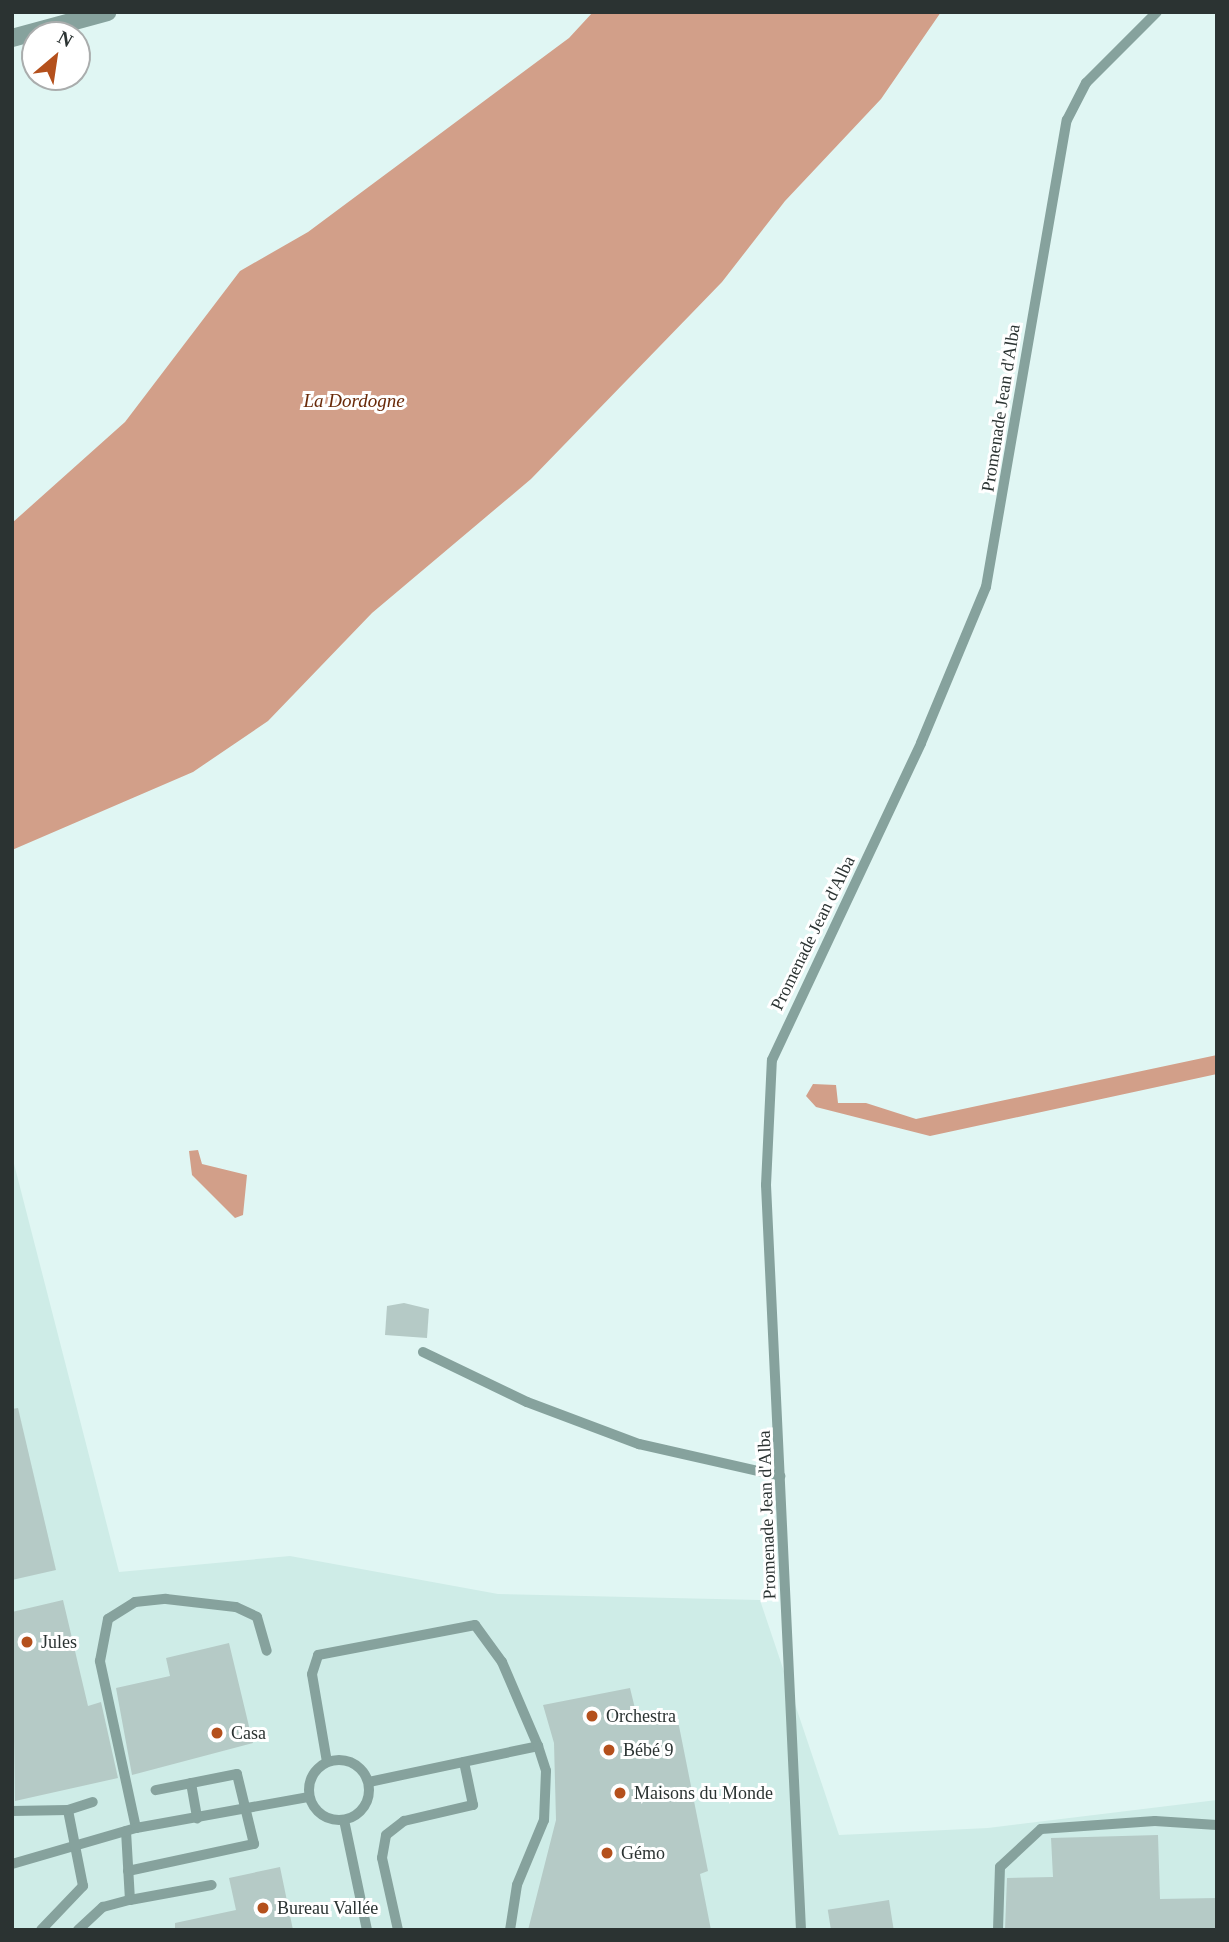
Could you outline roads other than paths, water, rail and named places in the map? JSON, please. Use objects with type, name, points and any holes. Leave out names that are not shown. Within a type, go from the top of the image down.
[{"type":"street","points":[[12,38],[108,12]]},
{"type":"lane","name":"Promenade Jean d'Alba","points":[[801,1930],[766,1185],[772,1060],[921,743],[986,586],[1067,120],[1086,83],[1157,12]]},
{"type":"lane","points":[[423,1352],[527,1402],[639,1444],[780,1476]]},
{"type":"lane","points":[[130,1900],[128,1871],[131,1829],[100,1661],[108,1619],[145,1601],[236,1607],[257,1617],[267,1651]]},
{"type":"lane","points":[[327,1762],[312,1674],[318,1655],[475,1625],[502,1662],[546,1771],[544,1821],[517,1885],[510,1930]]},
{"type":"lane","points":[[369,1782],[538,1746]]},
{"type":"lane","points":[[348,1760],[369,1782],[367,1802],[344,1820],[326,1818],[309,1797],[312,1776],[327,1762],[348,1760]]},
{"type":"lane","points":[[398,1930],[382,1858],[386,1835],[404,1821],[473,1805],[464,1762]]},
{"type":"lane","points":[[128,1871],[254,1843],[237,1774],[156,1790]]},
{"type":"lane","points":[[191,1783],[197,1818]]},
{"type":"lane","points":[[12,1864],[131,1829],[197,1818],[244,1806],[309,1797]]},
{"type":"lane","points":[[12,1811],[68,1810],[93,1802]]},
{"type":"lane","points":[[41,1929],[83,1886],[68,1810]]},
{"type":"lane","points":[[344,1820],[367,1930]]},
{"type":"lane","points":[[998,1930],[1000,1867],[1041,1829],[1155,1821],[1217,1825]]},
{"type":"lane","points":[[78,1930],[103,1907],[212,1885]]},
{"type":"water","name":"La Dordogne","points":[[593,12],[941,12],[881,99],[785,201],[722,282],[531,479],[372,613],[268,721],[193,772],[12,850],[12,523],[125,422],[240,271],[308,232],[569,38]]},
{"type":"water","points":[[1217,1055],[1217,1074],[930,1136],[816,1107],[806,1096],[813,1084],[836,1085],[838,1103],[866,1103],[916,1119]]},
{"type":"water","points":[[198,1150],[202,1164],[247,1175],[243,1215],[235,1218],[192,1175],[189,1151]]},
{"type":"place","name":"Jules","points":[[27,1642]]},
{"type":"place","name":"Orchestra","points":[[592,1716]]},
{"type":"place","name":"Casa","points":[[217,1733]]},
{"type":"place","name":"Bébé 9","points":[[609,1750]]},
{"type":"place","name":"Maisons du Monde","points":[[620,1793]]},
{"type":"place","name":"Gémo","points":[[607,1853]]},
{"type":"place","name":"Bureau Vallée","points":[[263,1908]]}]
